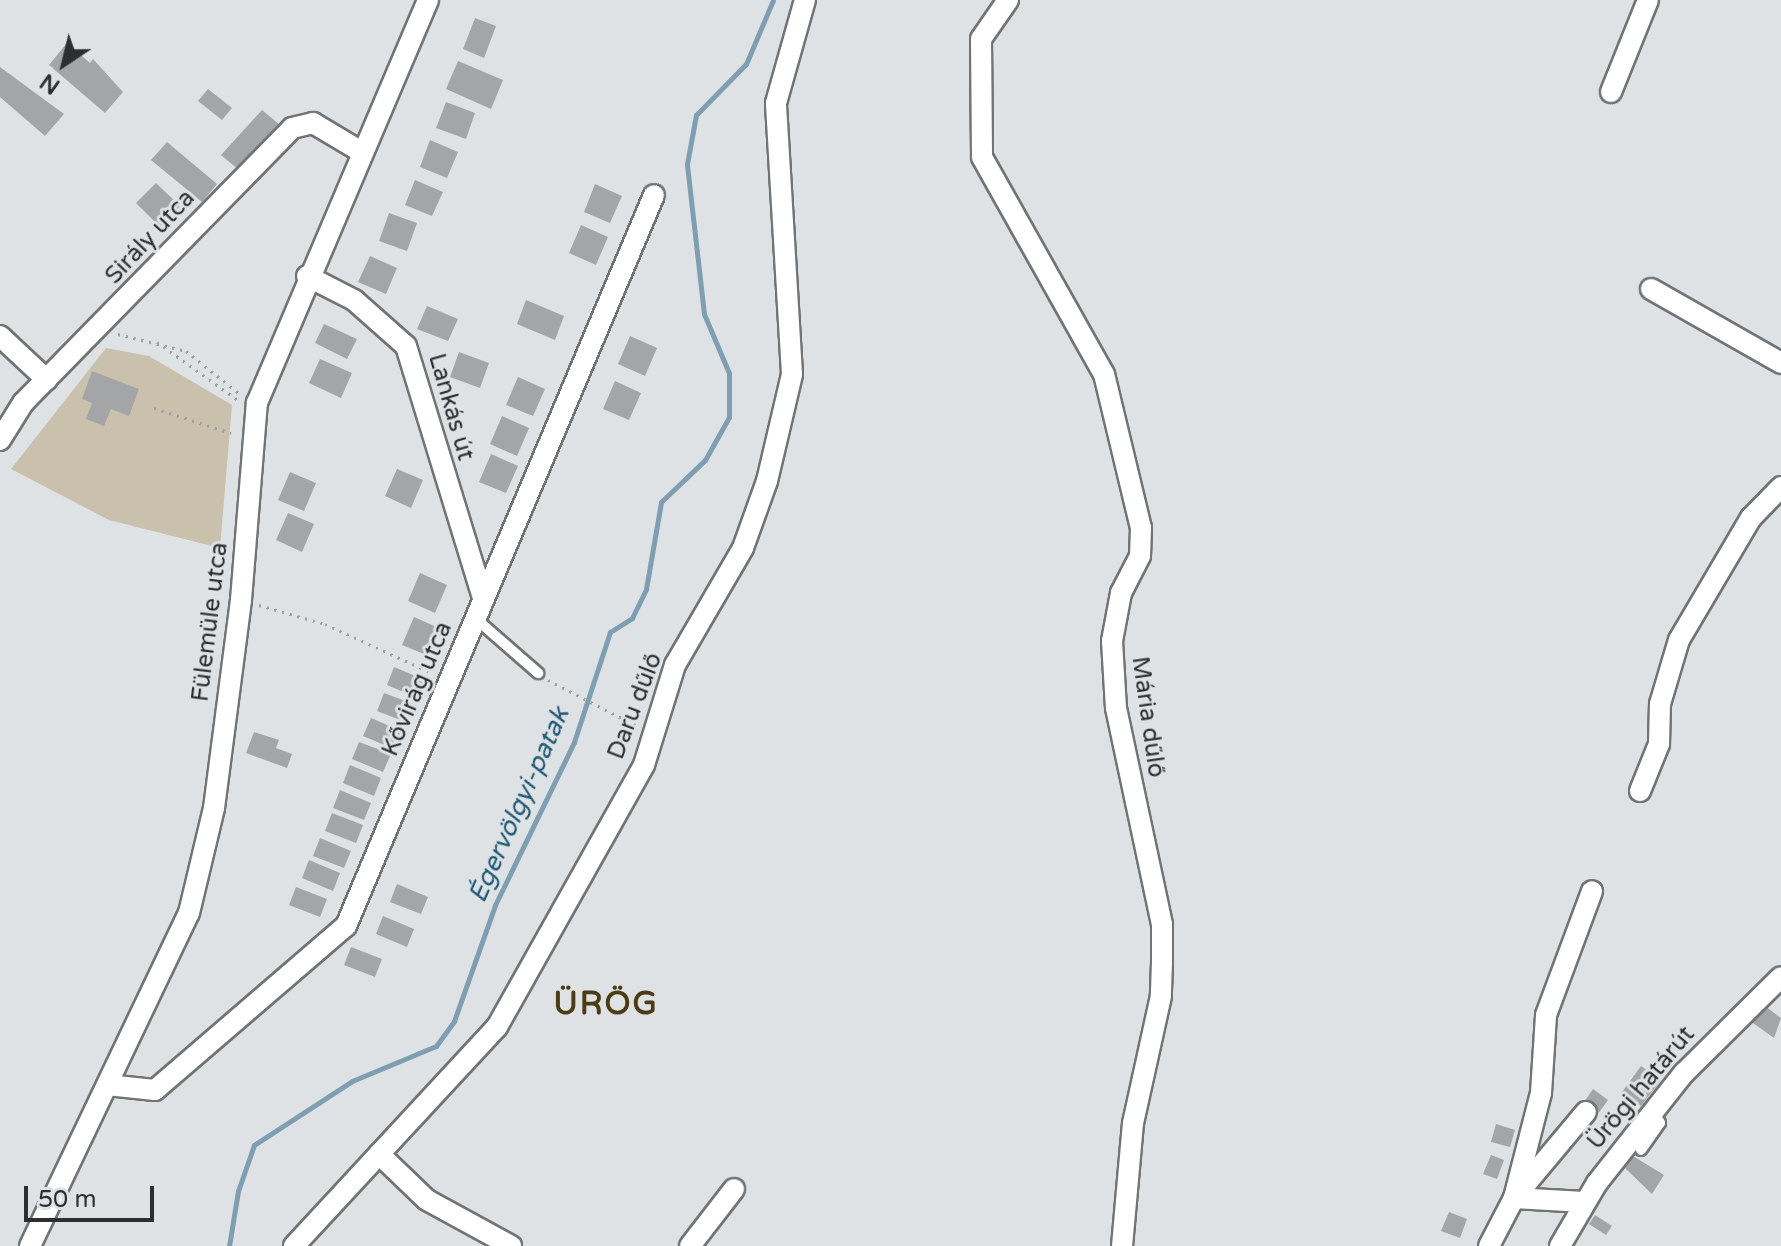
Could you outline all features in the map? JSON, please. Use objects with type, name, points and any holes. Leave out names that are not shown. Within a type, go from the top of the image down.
[{"type":"street","name":"Fülemüle utca","points":[[30,1246],[189,913],[214,808],[241,600],[257,403],[360,151],[428,0]]},
{"type":"street","name":"Daru dűlő","points":[[294,1246],[497,1027],[644,765],[675,665],[743,548],[767,481],[792,374],[776,103],[805,0]]},
{"type":"street","name":"Mária dűlő","points":[[1008,0],[981,39],[982,157],[1104,374],[1141,528],[1140,556],[1121,593],[1113,654],[1116,708],[1162,924],[1162,962],[1161,996],[1133,1123],[1122,1246]]},
{"type":"street","points":[[1611,92],[1641,2]]},
{"type":"street","name":"Sirály utca","points":[[0,440],[47,380],[292,128],[313,123],[360,151]]},
{"type":"street","name":"Kővirág utca","points":[[107,1085],[155,1090],[346,926],[654,195]]},
{"type":"street","name":"Lankás út","points":[[307,276],[354,300],[406,346],[479,608]]},
{"type":"street","points":[[1651,289],[1781,363]]},
{"type":"street","points":[[0,336],[47,380]]},
{"type":"street","points":[[1640,791],[1659,744],[1660,704],[1679,640],[1743,530],[1781,487]]},
{"type":"street","points":[[1514,1198],[1541,1093],[1546,1015],[1592,891]]},
{"type":"street","name":"Ürögi határút","points":[[1560,1246],[1584,1202],[1653,1111],[1781,977]]},
{"type":"street","points":[[1489,1246],[1514,1198],[1586,1112]]},
{"type":"street","points":[[379,1154],[427,1200],[511,1246]]},
{"type":"street","points":[[690,1246],[734,1189]]},
{"type":"street","points":[[1514,1198],[1584,1202]]},
{"type":"lane","points":[[479,608],[538,673]]},
{"type":"lane","points":[[1641,1150],[1660,1123],[1653,1111]]},
{"type":"path","points":[[94,333],[154,339],[217,369],[251,405],[172,358],[154,339]]},
{"type":"path","points":[[154,408],[231,433]]},
{"type":"path","points":[[241,600],[325,624],[448,681]]},
{"type":"path","points":[[538,673],[583,701],[633,726]]},
{"type":"shaded area","points":[[106,348],[149,356],[232,405],[220,548],[109,520],[11,469]]},
{"type":"building","points":[[475,18],[496,26],[484,58],[463,49]]},
{"type":"building","points":[[67,43],[90,63],[93,59],[123,92],[105,113],[49,65]]},
{"type":"building","points":[[458,61],[503,80],[491,109],[446,89]]},
{"type":"building","points":[[0,67],[64,114],[45,136],[0,97]]},
{"type":"building","points":[[208,89],[232,108],[222,120],[198,101]]},
{"type":"building","points":[[446,102],[475,113],[466,139],[436,128]]},
{"type":"building","points":[[262,110],[280,125],[239,170],[221,155]]},
{"type":"building","points":[[430,140],[458,152],[447,178],[420,167]]},
{"type":"building","points":[[167,142],[217,184],[202,202],[151,160]]},
{"type":"building","points":[[415,180],[443,192],[432,216],[405,205]]},
{"type":"building","points":[[156,183],[180,206],[160,227],[136,203]]},
{"type":"building","points":[[595,184],[622,196],[610,223],[584,212]]},
{"type":"building","points":[[389,213],[417,223],[407,251],[379,241]]},
{"type":"building","points":[[581,225],[608,237],[596,265],[569,253]]},
{"type":"building","points":[[370,256],[397,268],[386,294],[358,282]]},
{"type":"building","points":[[526,300],[564,316],[555,340],[517,324]]},
{"type":"building","points":[[427,306],[458,319],[448,341],[417,329]]},
{"type":"building","points":[[324,324],[357,339],[347,359],[315,343]]},
{"type":"building","points":[[630,336],[657,348],[645,376],[618,364]]},
{"type":"building","points":[[459,352],[489,363],[480,388],[450,377]]},
{"type":"building","points":[[320,359],[352,373],[341,398],[309,383]]},
{"type":"building","points":[[92,371],[139,389],[129,416],[111,409],[104,426],[86,419],[92,403],[82,399]]},
{"type":"building","points":[[518,377],[545,389],[533,416],[506,405]]},
{"type":"building","points":[[615,381],[641,393],[629,420],[603,409]]},
{"type":"building","points":[[502,416],[529,428],[517,456],[490,444]]},
{"type":"building","points":[[491,454],[518,466],[506,493],[479,482]]},
{"type":"building","points":[[397,469],[423,480],[411,508],[385,496]]},
{"type":"building","points":[[290,472],[316,483],[304,511],[278,500]]},
{"type":"building","points":[[288,513],[314,524],[302,552],[276,540]]},
{"type":"building","points":[[420,573],[447,585],[435,613],[408,601]]},
{"type":"building","points":[[414,617],[441,629],[429,656],[402,645]]},
{"type":"building","points":[[394,667],[425,680],[418,698],[387,685]]},
{"type":"building","points":[[384,693],[416,705],[408,723],[377,711]]},
{"type":"building","points":[[371,718],[401,731],[394,749],[363,736]]},
{"type":"building","points":[[254,732],[279,740],[276,748],[292,754],[287,768],[246,753]]},
{"type":"building","points":[[359,742],[391,754],[383,772],[352,759]]},
{"type":"building","points":[[350,765],[381,778],[374,796],[343,783]]},
{"type":"building","points":[[340,790],[371,803],[364,820],[333,808]]},
{"type":"building","points":[[332,813],[363,825],[356,843],[325,831]]},
{"type":"building","points":[[320,838],[351,851],[344,868],[313,856]]},
{"type":"building","points":[[309,860],[340,873],[333,891],[302,878]]},
{"type":"building","points":[[397,884],[428,897],[421,914],[390,902]]},
{"type":"building","points":[[296,887],[327,899],[320,917],[289,905]]},
{"type":"building","points":[[383,916],[414,929],[407,947],[376,934]]},
{"type":"building","points":[[351,947],[382,959],[375,977],[344,965]]},
{"type":"building","points":[[1765,1006],[1781,1018],[1774,1038],[1753,1023]]},
{"type":"building","points":[[1641,1066],[1661,1080],[1641,1106],[1622,1092]]},
{"type":"building","points":[[1593,1089],[1608,1100],[1595,1118],[1580,1108]]},
{"type":"building","points":[[1496,1124],[1515,1130],[1510,1147],[1491,1142]]},
{"type":"building","points":[[1491,1155],[1504,1160],[1497,1179],[1483,1174]]},
{"type":"building","points":[[1633,1156],[1664,1175],[1652,1194],[1625,1168]]},
{"type":"building","points":[[1449,1212],[1467,1219],[1460,1238],[1441,1231]]},
{"type":"building","points":[[1595,1215],[1612,1226],[1606,1235],[1589,1224]]},
{"type":"waterway","name":"Égervölgyi-patak","points":[[229,1246],[238,1191],[254,1145],[352,1081],[436,1046],[454,1021],[495,905],[574,742],[610,632],[632,618],[646,589],[661,502],[705,460],[729,417],[729,373],[704,314],[687,164],[696,115],[746,64],[773,0]]},
{"type":"district","name":"ÜRÖG","points":[[606,1004]]}]
